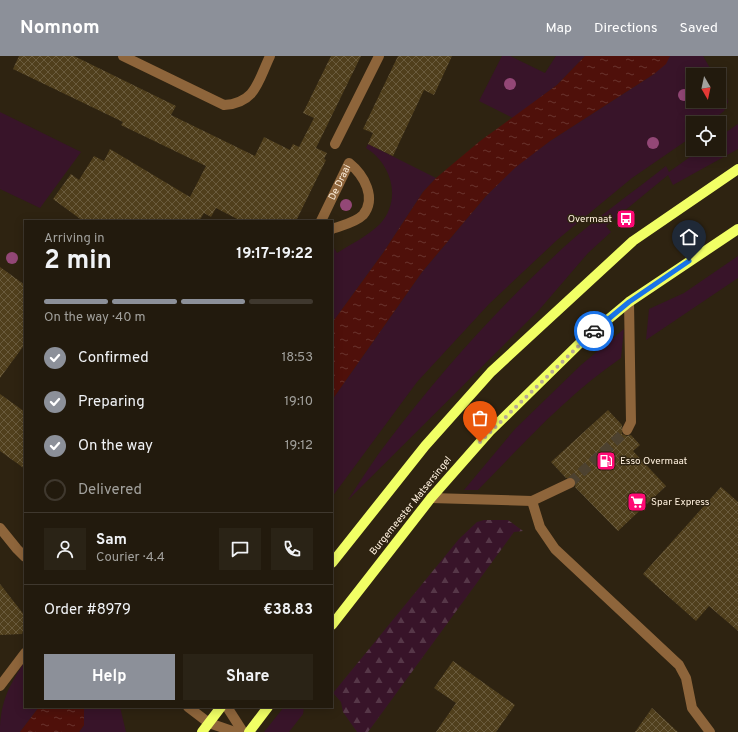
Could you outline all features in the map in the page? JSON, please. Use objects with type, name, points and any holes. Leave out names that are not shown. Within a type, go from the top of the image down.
[{"type":"main road","points":[[333,563],[425,446],[491,372],[633,241],[738,169]]},
{"type":"main road","name":"Burgemeester Matsersingel","points":[[333,624],[432,498],[490,431],[581,342],[629,302],[738,229]]},
{"type":"main road","points":[[202,732],[220,708]]},
{"type":"main road","points":[[250,732],[267,708]]},
{"type":"street","points":[[123,56],[224,105],[236,104],[248,98],[270,56]]},
{"type":"street","points":[[335,144],[378,56]]},
{"type":"street","name":"De Draai","points":[[322,220],[350,163],[358,170],[364,179],[368,195],[367,207],[363,215],[356,220],[333,229]]},
{"type":"street","points":[[627,430],[631,422],[629,302]]},
{"type":"street","points":[[432,498],[532,501],[570,482]]},
{"type":"street","points":[[532,501],[540,527],[554,549],[679,665],[686,678],[692,708],[710,732]]},
{"type":"street","points":[[0,528],[16,549],[24,556]]},
{"type":"street","points":[[0,686],[24,655]]},
{"type":"street","points":[[189,708],[209,723],[235,732]]},
{"type":"street","points":[[228,708],[244,732]]},
{"type":"green space","points":[[502,56],[510,56],[545,73],[556,56],[585,56],[557,85],[513,118],[479,101]]},
{"type":"green space","points":[[670,56],[703,56],[710,68],[686,68],[686,108],[725,108],[718,116],[686,116],[686,141],[632,178],[557,240],[489,304],[417,382],[333,496],[333,399],[422,272],[486,196],[515,167],[550,141],[654,74]]},
{"type":"green space","points":[[726,94],[728,102],[726,106]]},
{"type":"green space","points":[[0,112],[81,152],[40,208],[0,189]]},
{"type":"green space","points":[[738,124],[738,149],[726,156],[726,132]]},
{"type":"green space","points":[[368,144],[436,178],[423,192],[383,253],[333,322],[333,247],[337,253],[365,236],[380,224],[387,214],[391,204],[391,183],[388,173],[375,155],[366,148]]},
{"type":"green space","points":[[691,156],[725,156],[673,185],[668,175],[606,226],[611,232],[588,253],[539,310],[348,500],[383,447],[429,389],[450,364],[517,292],[564,247],[589,226],[666,166],[669,172]]},
{"type":"green space","points":[[738,256],[738,278],[646,340],[649,309],[684,293]]},
{"type":"green space","points":[[624,329],[621,358],[601,372],[564,404],[529,437],[478,490],[464,490],[515,429],[581,365]]},
{"type":"green space","points":[[484,520],[508,520],[523,531],[514,532],[368,732],[357,732],[343,712],[341,702],[333,693],[459,539],[477,522]]},
{"type":"green space","points":[[24,663],[24,708],[38,708],[20,732],[0,732],[0,721],[6,695],[14,678]]},
{"type":"green space","points":[[84,708],[120,708],[126,732],[79,732],[84,725]]},
{"type":"green space","points":[[283,708],[304,708],[303,714],[289,732],[264,732]]},
{"type":"water","points":[[585,56],[670,56],[666,64],[654,74],[550,141],[516,167],[486,196],[422,272],[333,399],[333,322],[383,253],[423,192],[436,178],[480,141],[557,85]]},
{"type":"water","points":[[38,708],[84,708],[84,725],[79,732],[20,732]]},
{"type":"building","points":[[19,56],[74,56],[176,106],[171,115],[255,156],[264,137],[290,150],[293,144],[299,147],[314,118],[303,113],[331,56],[361,56],[316,148],[327,153],[324,159],[326,160],[296,220],[239,220],[216,208],[211,217],[204,213],[200,220],[82,220],[53,199],[71,174],[79,180],[94,156],[104,161],[110,149],[190,197],[206,166],[121,125],[123,122],[13,69]]},
{"type":"building","points":[[398,56],[452,56],[434,95],[424,90],[393,156],[368,144],[373,133],[363,129]]},
{"type":"building","points":[[0,267],[24,284],[24,345],[0,378]]},
{"type":"building","points":[[0,394],[24,411],[24,468],[0,451]]},
{"type":"building","points":[[608,410],[622,425],[622,434],[627,436],[631,435],[640,445],[633,451],[666,486],[618,531],[575,487],[576,483],[574,478],[566,478],[551,462]]},
{"type":"building","points":[[721,487],[738,502],[738,631],[709,606],[696,621],[643,574]]},
{"type":"building","points":[[0,584],[24,615],[24,628],[22,634],[0,635]]},
{"type":"building","points":[[453,661],[515,705],[496,732],[436,732],[456,703],[434,688]]},
{"type":"building","points":[[652,708],[678,732],[635,732]]},
{"type":"tunnel","points":[[570,483],[627,430]]},
{"type":"way so far","points":[[480,442],[547,375],[594,331]]},
{"type":"place","name":"Overmaat","points":[[626,219]]},
{"type":"place","name":"Esso Overmaat","points":[[606,461]]},
{"type":"place","name":"Spar Express","points":[[637,502]]},
{"type":"route","points":[[594,331],[629,302],[689,261]]}]
